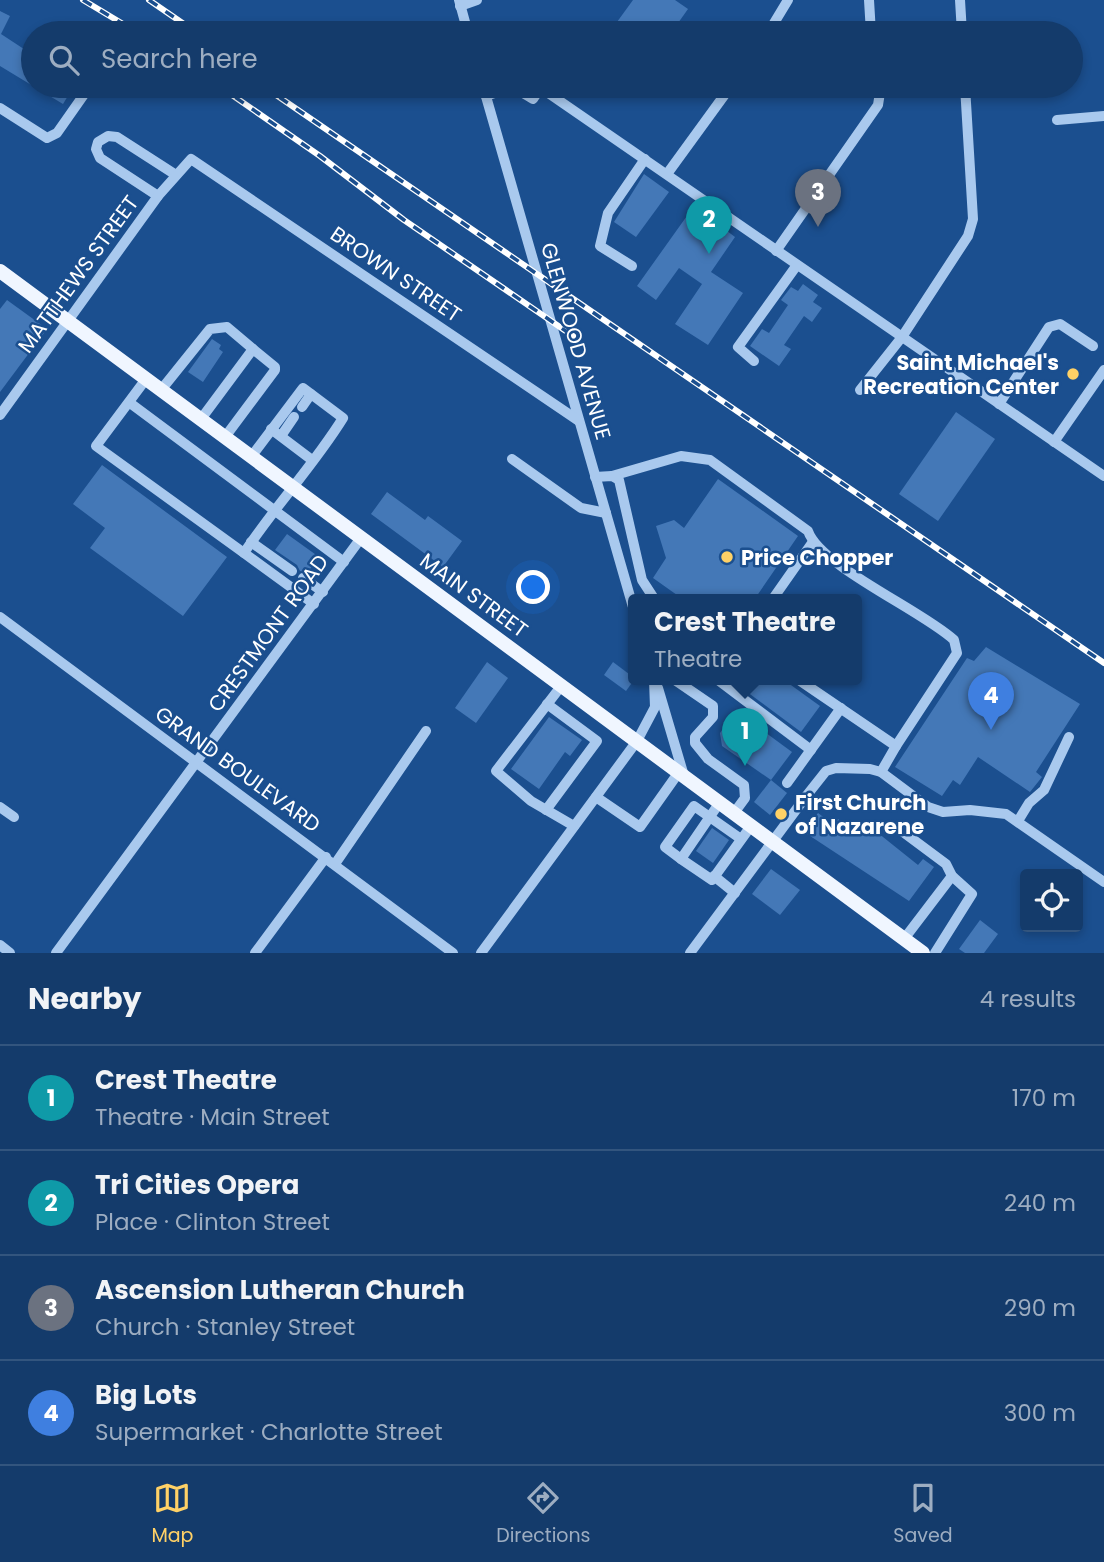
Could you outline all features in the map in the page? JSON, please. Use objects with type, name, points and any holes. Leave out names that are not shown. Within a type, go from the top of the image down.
[{"type":"main road","name":"MAIN STREET","points":[[2,277],[68,322],[562,685],[910,947]]},
{"type":"street","points":[[465,21],[460,3],[477,0]]},
{"type":"street","points":[[775,21],[788,0]]},
{"type":"street","points":[[869,0],[870,21]]},
{"type":"street","points":[[960,0],[961,21]]},
{"type":"street","points":[[0,108],[47,138],[57,133],[82,98]]},
{"type":"street","name":"GLENWOOD AVENUE","points":[[486,98],[629,594]]},
{"type":"street","points":[[557,98],[1104,475]]},
{"type":"street","points":[[667,174],[722,98]]},
{"type":"street","points":[[776,251],[878,105],[879,98]]},
{"type":"street","points":[[860,390],[902,337],[968,236],[973,219],[966,98]]},
{"type":"street","points":[[1058,120],[1104,116]]},
{"type":"street","points":[[158,196],[100,158],[96,149],[98,142],[108,136],[117,136],[176,175]]},
{"type":"street","name":"BROWN STREET","points":[[191,159],[579,421]]},
{"type":"street","name":"MATTHEWS STREET","points":[[2,409],[158,196],[191,159]]},
{"type":"street","points":[[632,266],[600,246],[608,212],[645,159]]},
{"type":"street","points":[[754,361],[738,347],[797,265]]},
{"type":"street","points":[[999,404],[1049,327],[1060,324],[1093,346]]},
{"type":"street","points":[[160,390],[210,328],[227,327],[275,367],[275,370],[225,438]]},
{"type":"street","points":[[201,419],[253,349]]},
{"type":"street","points":[[1054,442],[1104,370]]},
{"type":"street","points":[[146,379],[96,446],[314,604]]},
{"type":"street","points":[[244,553],[273,510],[327,445],[343,418],[303,388],[276,432]]},
{"type":"street","points":[[302,407],[311,394]]},
{"type":"street","points":[[130,403],[344,562]]},
{"type":"street","points":[[251,457],[294,417]]},
{"type":"street","points":[[276,432],[312,460]]},
{"type":"street","points":[[595,477],[612,476],[681,456],[710,460],[808,531],[812,543],[954,640],[957,653],[881,772]]},
{"type":"street","points":[[512,459],[581,508],[606,513]]},
{"type":"street","points":[[612,476],[619,480],[642,580],[651,594]]},
{"type":"street","name":"CRESTMONT ROAD","points":[[56,953],[361,538]]},
{"type":"street","points":[[251,542],[292,570]]},
{"type":"street","points":[[776,594],[812,543]]},
{"type":"street","points":[[303,578],[323,592]]},
{"type":"street","name":"GRAND BOULEVARD","points":[[0,617],[453,953]]},
{"type":"street","points":[[562,685],[496,771],[546,810],[574,826]]},
{"type":"street","points":[[481,953],[637,741],[655,707],[654,685]]},
{"type":"street","points":[[596,797],[640,827],[681,774],[655,685]]},
{"type":"street","points":[[682,685],[713,706],[713,717],[695,737],[695,743],[708,759],[744,785],[745,798],[734,813]]},
{"type":"street","points":[[725,685],[811,750]]},
{"type":"street","points":[[806,685],[896,746]]},
{"type":"street","points":[[546,810],[597,741],[547,704]]},
{"type":"street","points":[[787,783],[841,708]]},
{"type":"street","points":[[255,953],[331,860],[426,731]]},
{"type":"street","points":[[1018,821],[1029,803],[1044,790],[1069,737]]},
{"type":"street","points":[[690,953],[827,771],[852,767],[881,772],[928,807],[943,812],[997,812],[1018,821],[1104,882]]},
{"type":"street","points":[[682,857],[720,802]]},
{"type":"street","points":[[694,806],[741,840],[731,845],[712,872],[705,872],[665,847],[694,806]]},
{"type":"street","points":[[0,807],[14,817]]},
{"type":"street","points":[[682,857],[712,880],[751,826]]},
{"type":"street","points":[[903,832],[946,864],[951,876],[968,887],[971,899],[935,953]]},
{"type":"street","points":[[714,876],[735,893]]},
{"type":"street","points":[[910,947],[951,876]]},
{"type":"street","points":[[0,946],[10,953]]},
{"type":"building","points":[[633,0],[675,0],[688,9],[680,21],[618,21]]},
{"type":"building","points":[[0,11],[10,16],[1,34],[21,47],[21,79],[0,66]]},
{"type":"building","points":[[53,98],[67,98],[63,104]]},
{"type":"building","points":[[644,174],[669,192],[636,237],[614,222]]},
{"type":"building","points":[[694,206],[735,237],[711,272],[743,293],[708,345],[675,324],[702,284],[679,268],[656,300],[637,286]]},
{"type":"building","points":[[803,284],[818,295],[813,302],[822,308],[812,322],[804,316],[784,345],[791,349],[779,366],[750,346],[762,329],[769,333],[788,305],[781,300],[791,287],[798,291]]},
{"type":"building","points":[[7,300],[47,329],[0,392],[0,309]]},
{"type":"building","points":[[212,339],[221,345],[219,349],[223,352],[203,382],[188,372]]},
{"type":"building","points":[[956,412],[995,439],[938,521],[899,494]]},
{"type":"building","points":[[102,465],[227,557],[183,616],[90,548],[105,528],[73,504]]},
{"type":"building","points":[[718,479],[798,536],[758,594],[676,594],[653,578],[666,558],[656,526],[674,520],[684,528]]},
{"type":"building","points":[[387,492],[425,520],[428,516],[462,541],[443,567],[371,514]]},
{"type":"building","points":[[287,534],[319,557],[308,572],[300,571],[297,565],[275,550]]},
{"type":"building","points":[[986,647],[1080,704],[1036,772],[1042,777],[1030,792],[978,757],[960,785],[953,780],[942,796],[895,767],[967,658],[974,661]]},
{"type":"building","points":[[487,662],[508,678],[476,723],[455,708]]},
{"type":"building","points":[[613,662],[628,673],[628,685],[630,685],[626,691],[604,675]]},
{"type":"building","points":[[791,685],[820,706],[801,732],[739,686]]},
{"type":"building","points":[[736,711],[792,752],[771,780],[722,746],[720,733]]},
{"type":"building","points":[[549,717],[582,740],[570,756],[565,752],[539,789],[511,769]]},
{"type":"building","points":[[771,780],[787,793],[770,815],[754,802]]},
{"type":"building","points":[[818,813],[834,825],[838,819],[859,836],[868,825],[918,865],[923,859],[934,867],[909,901],[804,832]]},
{"type":"building","points":[[712,828],[729,840],[713,863],[696,851]]},
{"type":"building","points":[[771,869],[800,890],[780,915],[752,894]]},
{"type":"building","points":[[980,920],[998,934],[984,953],[965,953],[959,949]]},
{"type":"railway","points":[[83,0],[118,21]]},
{"type":"railway","points":[[149,0],[180,21]]},
{"type":"railway","points":[[236,98],[320,156],[404,220],[573,336]]},
{"type":"railway","points":[[280,98],[1104,663]]},
{"type":"place","name":"Ascension Lutheran Church","points":[[818,227]]},
{"type":"place","name":"Tri Cities Opera","points":[[709,254]]},
{"type":"place","name":"Saint Michael's Recreation Center","points":[[1073,374]]},
{"type":"place","name":"Price Chopper","points":[[727,557]]},
{"type":"place","name":"Big Lots","points":[[991,730]]},
{"type":"place","name":"Crest Theatre","points":[[745,766]]},
{"type":"place","name":"First Church of Nazarene","points":[[781,814]]}]
